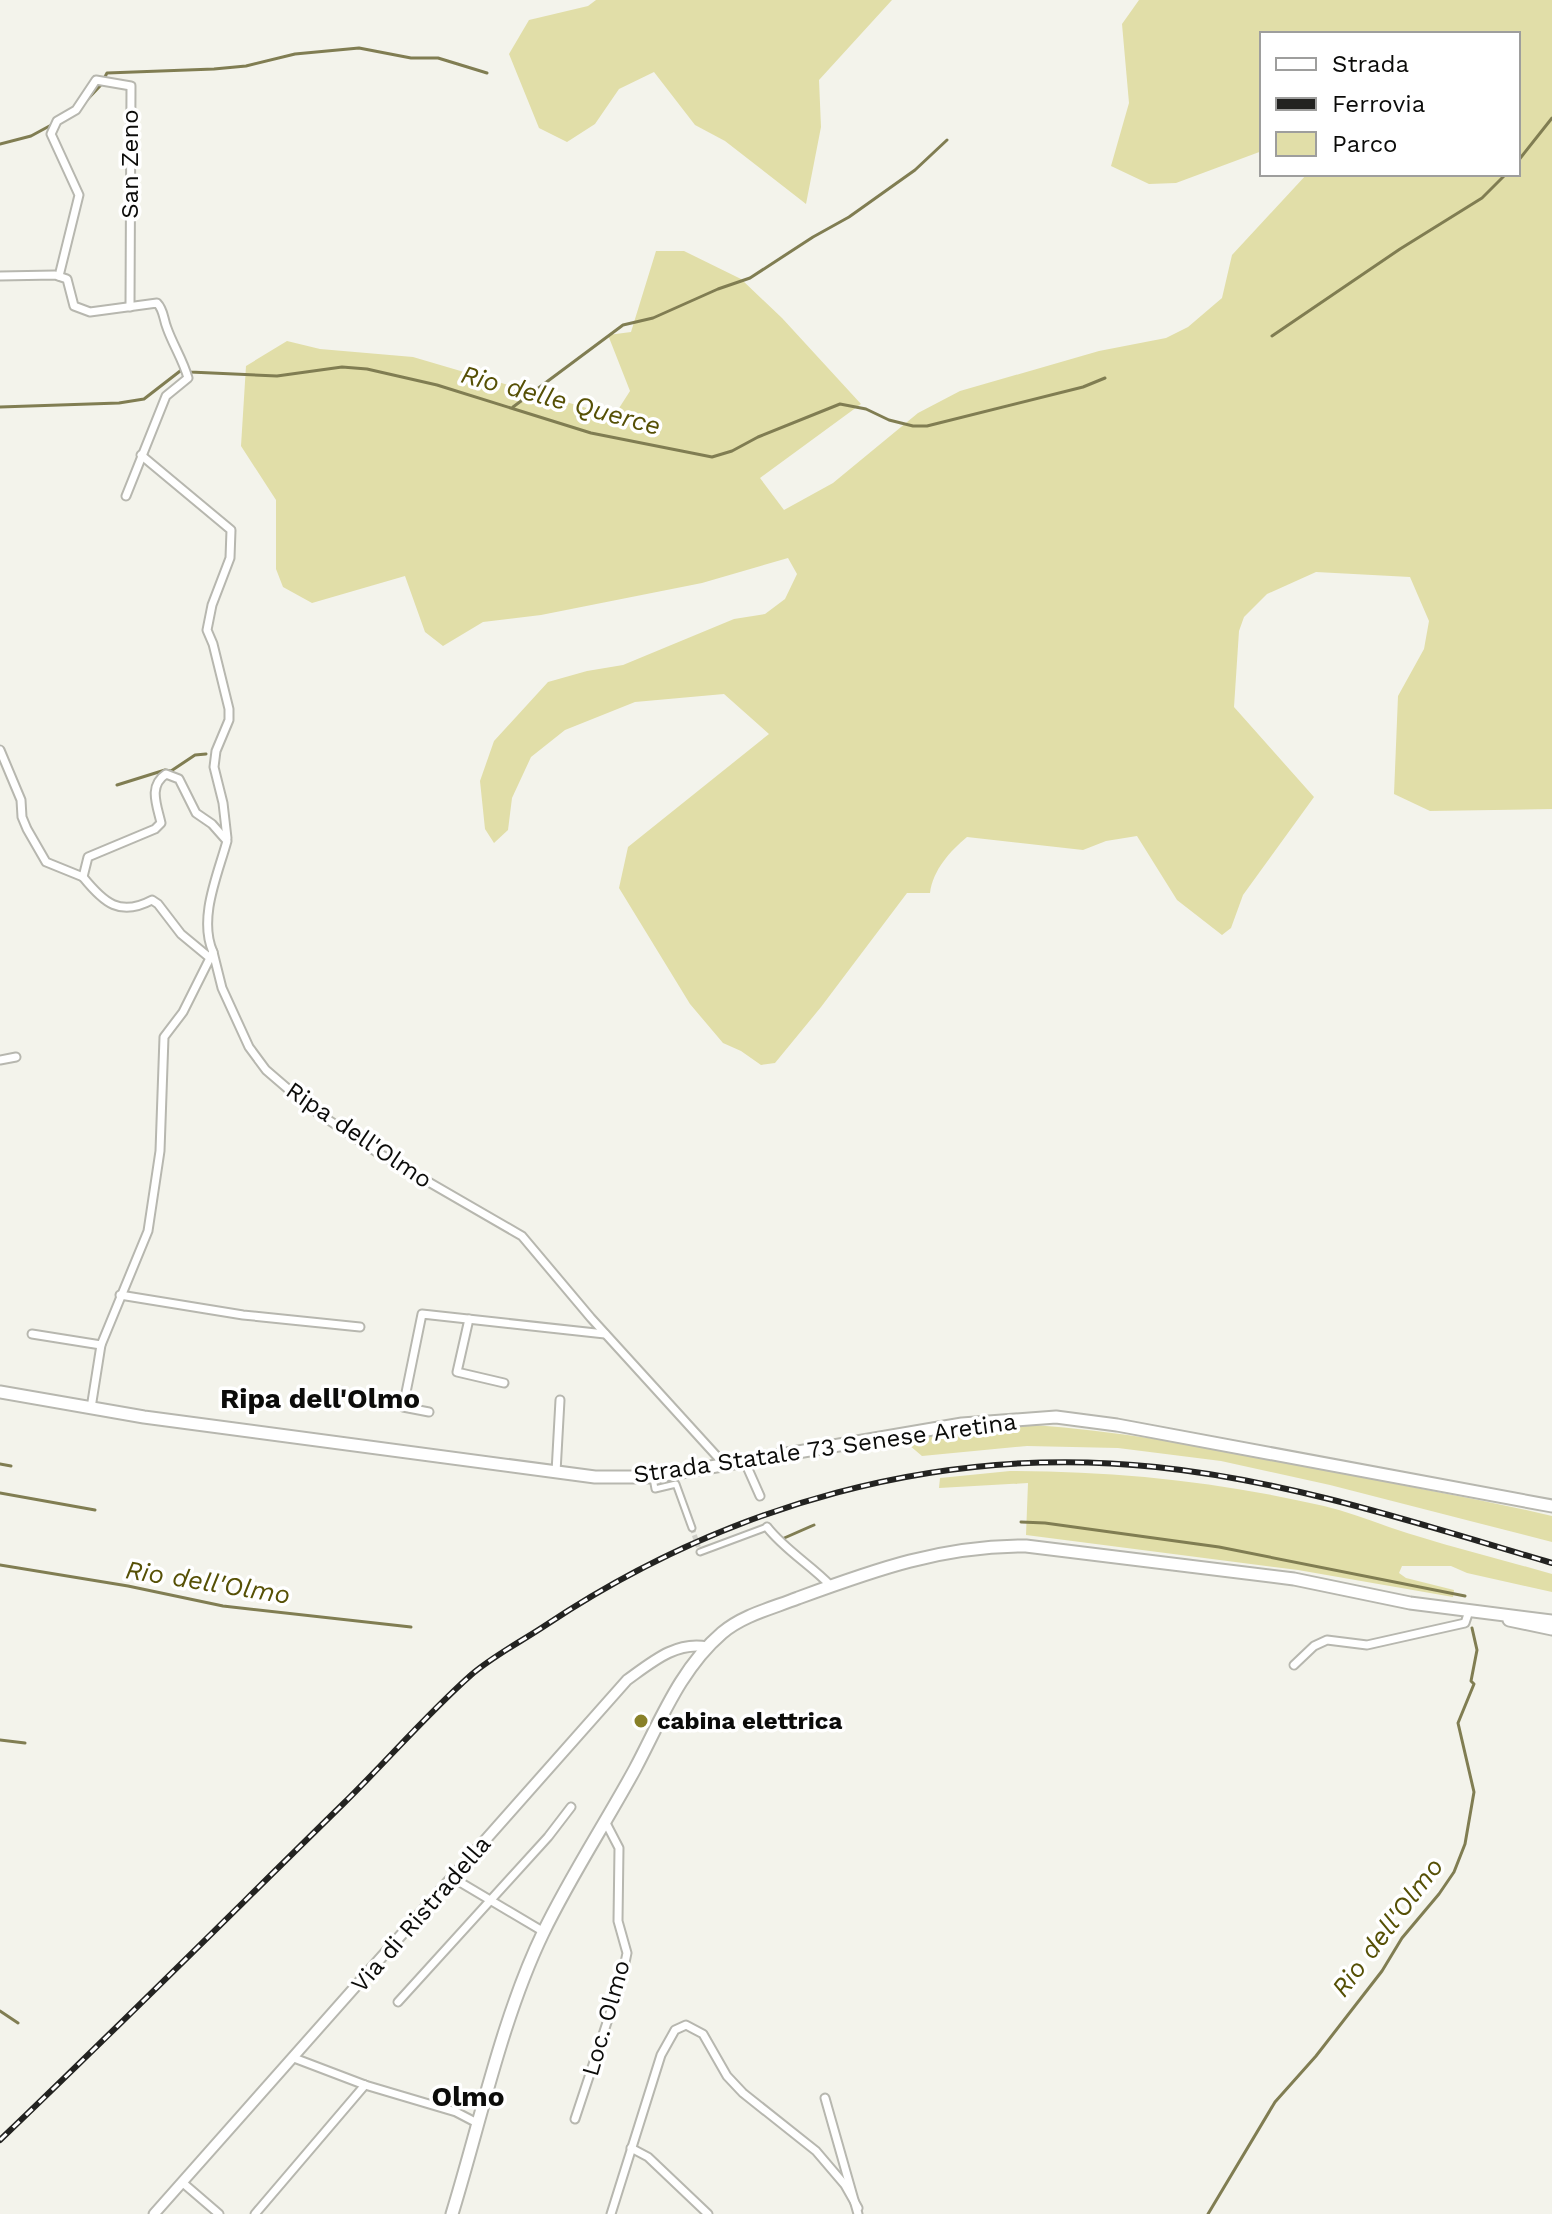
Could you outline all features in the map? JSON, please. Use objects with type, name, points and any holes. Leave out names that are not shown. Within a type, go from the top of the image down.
[{"type":"main road","name":"Strada Statale 73 Senese Aretina","points":[[0,1392],[91,1408],[595,1477],[652,1477],[962,1424],[1056,1417],[1117,1425],[1552,1506]]},
{"type":"main road","points":[[452,2214],[521,1985],[544,1932],[606,1823],[680,1681],[724,1631],[750,1616],[874,1569],[935,1554],[988,1546],[1026,1546],[1294,1579],[1410,1603],[1552,1621]]},
{"type":"main road","points":[[1489,1614],[1524,1625],[1552,1629]]},
{"type":"street","name":"San Zeno","points":[[59,276],[79,195],[51,134],[57,121],[76,110],[96,80],[131,86],[130,307]]},
{"type":"street","points":[[0,276],[59,276],[67,279],[74,306],[90,312],[157,303],[161,307],[188,378],[166,396],[126,496]]},
{"type":"street","points":[[141,455],[231,530],[230,558],[212,605],[207,630],[229,709],[229,720],[216,751],[214,767],[223,803],[227,841]]},
{"type":"street","points":[[0,750],[21,800],[22,817],[46,862],[83,877],[97,894],[112,905],[129,908],[152,900],[181,934],[212,955],[183,1012],[164,1037],[160,1151],[148,1231],[101,1345],[91,1408]]},
{"type":"street","points":[[83,877],[88,857],[155,829],[161,823],[154,789],[157,780],[166,774],[179,779],[196,813],[212,824],[227,841]]},
{"type":"street","name":"Ripa dell'Olmo","points":[[227,841],[213,890],[209,918],[212,955],[222,988],[249,1047],[266,1070],[309,1107],[375,1151],[522,1236],[605,1334],[723,1463]]},
{"type":"street","points":[[0,1060],[16,1057]]},
{"type":"street","points":[[120,1295],[243,1315],[360,1327]]},
{"type":"street","points":[[429,1412],[403,1407],[422,1314],[605,1334]]},
{"type":"street","points":[[469,1319],[457,1372],[504,1383]]},
{"type":"street","points":[[32,1334],[101,1345]]},
{"type":"street","points":[[556,1472],[560,1400]]},
{"type":"street","points":[[744,1460],[760,1496]]},
{"type":"street","points":[[652,1477],[655,1489],[676,1484],[692,1528]]},
{"type":"street","points":[[700,1552],[767,1527],[831,1586]]},
{"type":"street","points":[[1294,1665],[1314,1646],[1327,1640],[1367,1645],[1465,1623],[1469,1611]]},
{"type":"street","name":"Via di Ristradella","points":[[154,2214],[627,1680],[663,1654],[695,1645],[707,1647]]},
{"type":"street","points":[[398,2002],[548,1837],[571,1807]]},
{"type":"street","name":"Loc. Olmo","points":[[575,2119],[622,1977],[627,1953],[618,1921],[619,1848],[606,1823]]},
{"type":"street","points":[[453,1878],[544,1932]]},
{"type":"street","points":[[611,2214],[661,2055],[675,2030],[686,2025],[703,2034],[727,2076],[743,2093],[816,2151],[845,2185],[858,2211]]},
{"type":"street","points":[[294,2058],[365,2085],[456,2112],[479,2124]]},
{"type":"street","points":[[255,2214],[365,2085]]},
{"type":"street","points":[[825,2098],[858,2211]]},
{"type":"street","points":[[631,2148],[648,2157],[708,2214]]},
{"type":"street","points":[[183,2183],[219,2214]]},
{"type":"green space","points":[[596,0],[892,0],[819,80],[821,127],[806,204],[725,141],[695,125],[654,72],[619,89],[595,124],[567,142],[539,128],[509,54],[529,20],[588,6]]},
{"type":"green space","points":[[1139,0],[1552,0],[1552,809],[1430,811],[1394,794],[1398,696],[1424,649],[1429,621],[1410,577],[1316,572],[1267,594],[1244,617],[1239,631],[1234,707],[1314,797],[1243,895],[1231,928],[1222,935],[1177,900],[1137,836],[1106,841],[1083,850],[967,837],[943,862],[930,893],[907,893],[775,1063],[761,1065],[723,1043],[690,1004],[619,888],[628,847],[769,734],[724,694],[635,702],[565,730],[531,757],[512,798],[508,830],[494,843],[485,829],[480,781],[494,741],[548,682],[623,665],[734,619],[765,614],[785,599],[797,574],[788,558],[702,583],[541,615],[483,622],[443,646],[425,632],[405,576],[312,603],[283,587],[276,569],[276,500],[241,446],[246,366],[287,341],[320,349],[413,357],[614,416],[630,391],[608,335],[631,332],[656,251],[684,251],[741,279],[782,318],[861,404],[760,478],[784,510],[833,483],[918,413],[960,391],[1099,351],[1166,338],[1188,327],[1222,298],[1232,255],[1305,176],[1520,176],[1520,32],[1260,32],[1260,152],[1176,183],[1149,184],[1111,166],[1129,103],[1122,24]]},
{"type":"green space","points":[[1034,1425],[1186,1444],[1552,1516],[1552,1542],[1330,1485],[1221,1461],[1118,1448],[1027,1446],[922,1456],[909,1445],[916,1438]]},
{"type":"green space","points":[[1010,1471],[1089,1473],[1168,1480],[1246,1490],[1324,1506],[1552,1574],[1552,1592],[1467,1573],[1451,1566],[1402,1566],[1399,1573],[1406,1578],[1454,1590],[1453,1597],[1298,1570],[1026,1535],[1028,1483],[939,1488],[940,1478]]},
{"type":"waterway","points":[[84,103],[107,73],[246,66],[295,54],[359,48],[411,58],[438,58],[487,73]]},
{"type":"waterway","points":[[1520,158],[1552,118]]},
{"type":"waterway","points":[[0,144],[31,136],[55,123]]},
{"type":"waterway","points":[[513,407],[623,325],[653,318],[750,278],[849,217],[915,170],[947,140]]},
{"type":"waterway","points":[[1272,336],[1400,249],[1482,198],[1504,176]]},
{"type":"waterway","name":"Rio delle Querce","points":[[0,407],[119,403],[144,399],[184,368],[190,372],[277,376],[342,367],[367,369],[437,385],[591,433],[712,457],[840,404],[866,409],[889,420],[927,426],[1083,387],[1105,378]]},
{"type":"waterway","points":[[117,785],[165,770],[171,771],[195,755],[206,754]]},
{"type":"waterway","points":[[0,1464],[11,1466]]},
{"type":"waterway","points":[[0,1493],[95,1510]]},
{"type":"waterway","name":"Rio dell'Olmo","points":[[1021,1522],[1219,1547],[1465,1596]]},
{"type":"waterway","name":"Rio dell'Olmo","points":[[782,1539],[814,1525]]},
{"type":"waterway","name":"Rio dell'Olmo","points":[[0,1565],[128,1586],[223,1606],[411,1627]]},
{"type":"waterway","name":"Rio dell'Olmo","points":[[1208,2214],[1275,2102],[1316,2056],[1454,1872],[1465,1844],[1474,1792],[1458,1723],[1474,1684],[1471,1681],[1477,1650],[1472,1628]]},
{"type":"waterway","points":[[0,1740],[25,1743]]},
{"type":"waterway","points":[[0,2011],[18,2023]]},
{"type":"tunnel","points":[[692,1528],[700,1552]]},
{"type":"railway","points":[[0,2140],[471,1675],[615,1583],[687,1546],[761,1516],[838,1492],[916,1475],[995,1465],[1075,1462],[1156,1467],[1257,1483],[1406,1520],[1552,1563]]},
{"type":"place","name":"cabina elettrica","points":[[641,1721]]},
{"type":"district","name":"Ripa dell'Olmo","points":[[320,1398]]},
{"type":"district","name":"Olmo","points":[[468,2096]]}]
